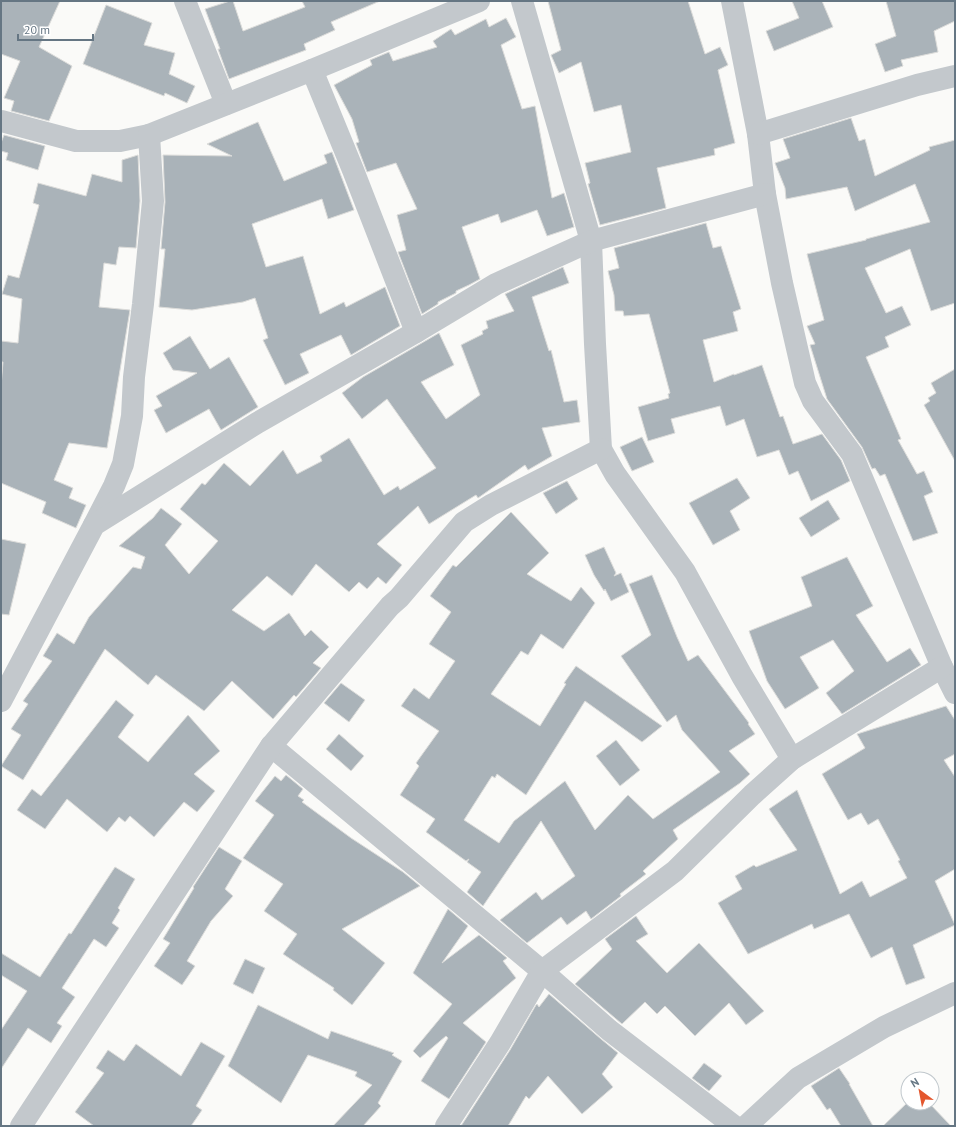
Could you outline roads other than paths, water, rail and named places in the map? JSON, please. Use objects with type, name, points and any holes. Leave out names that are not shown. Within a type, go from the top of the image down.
[{"type":"street","points":[[185,1],[226,104]]},
{"type":"street","points":[[1,121],[76,141],[120,141],[149,135],[479,1]]},
{"type":"street","points":[[522,1],[591,241],[601,449],[615,474],[685,572],[742,676],[792,759]]},
{"type":"street","points":[[732,1],[758,134],[765,194],[782,283],[805,383],[812,401],[852,454],[942,667],[955,693]]},
{"type":"street","points":[[312,70],[353,170],[416,332]]},
{"type":"street","points":[[758,134],[917,85],[955,76]]},
{"type":"street","points":[[1,701],[94,525],[114,486],[123,464],[132,416],[134,378],[153,201],[149,135]]},
{"type":"street","points":[[94,525],[257,423],[416,332],[496,284],[591,241],[765,194]]},
{"type":"street","points":[[21,1126],[271,746],[464,522],[491,504],[601,449]]},
{"type":"street","points":[[446,1126],[500,1043],[542,971],[679,868],[752,795],[792,759],[942,667]]},
{"type":"street","points":[[271,746],[542,971],[609,1030],[734,1126]]},
{"type":"street","points":[[746,1126],[798,1078],[884,1027],[955,994]]}]
